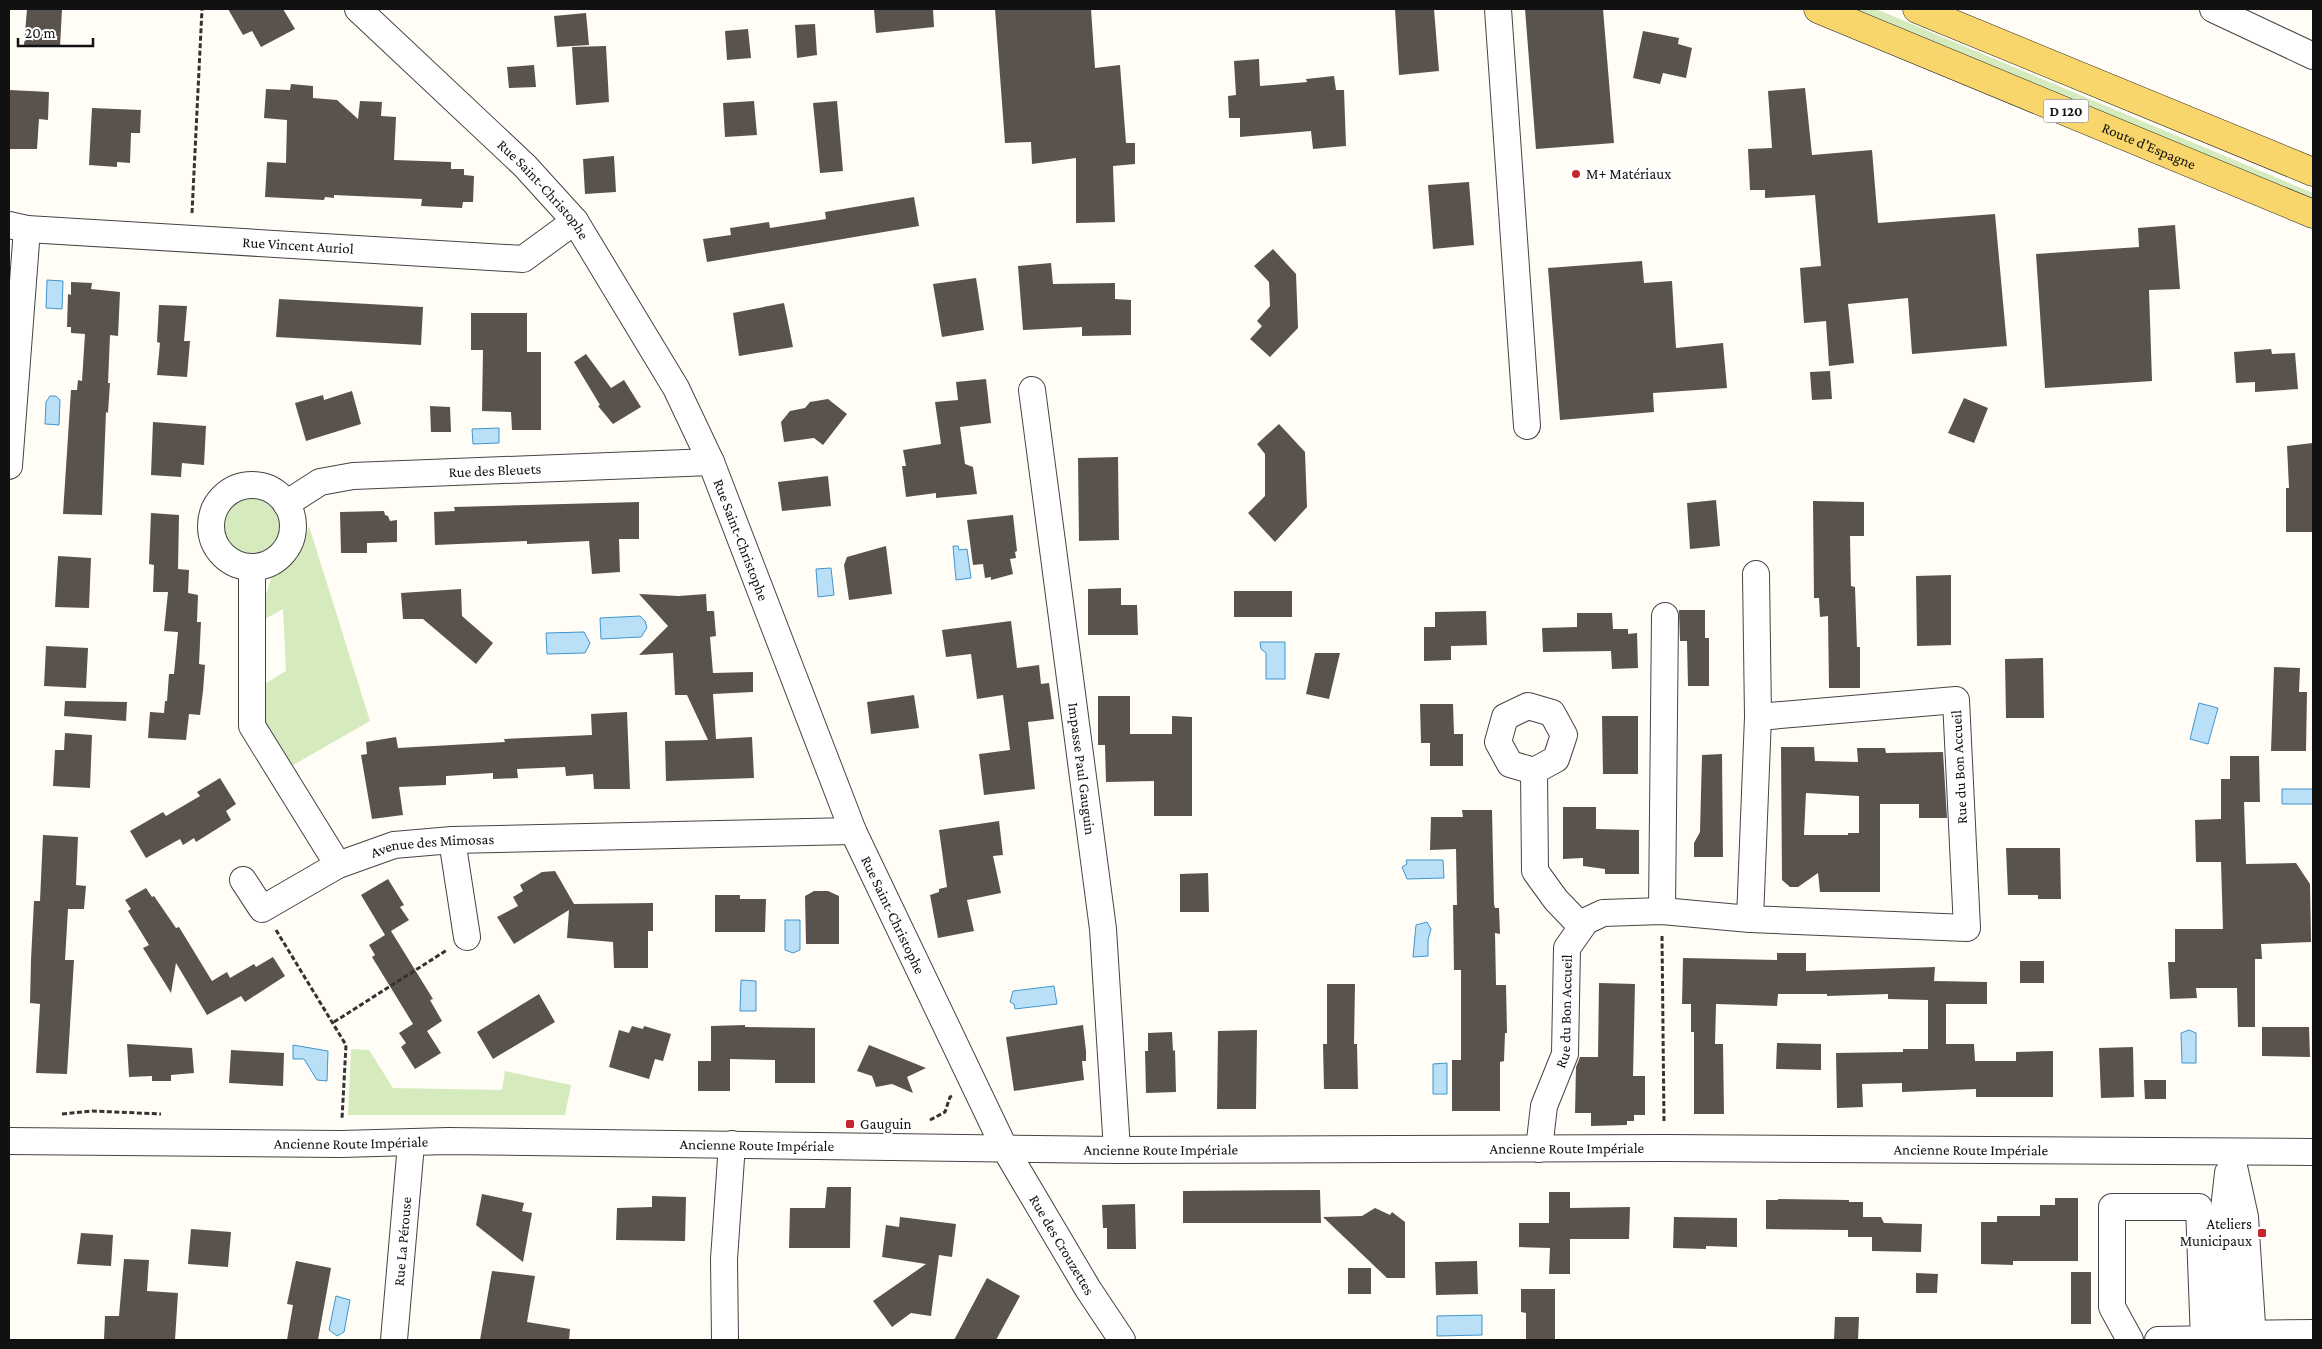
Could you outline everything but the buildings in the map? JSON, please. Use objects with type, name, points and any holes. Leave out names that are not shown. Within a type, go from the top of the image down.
[{"type":"main road","name":"Route d'Espagne","points":[[1818,9],[2313,214]]},
{"type":"main road","name":"D 120","points":[[1917,9],[2313,172]]},
{"type":"street","name":"Rue Saint-Christophe","points":[[358,9],[525,166],[575,221],[676,388],[710,462],[853,832],[1004,1147]]},
{"type":"street","points":[[1498,9],[1528,426]]},
{"type":"street","points":[[2213,9],[2313,56]]},
{"type":"street","name":"Rue Vincent Auriol","points":[[18,227],[523,258],[575,221]]},
{"type":"street","points":[[9,466],[18,227]]},
{"type":"street","name":"Impasse Paul Gauguin","points":[[1032,390],[1103,929],[1117,1150]]},
{"type":"street","name":"Rue des Bleuets","points":[[286,504],[320,482],[353,476],[710,462]]},
{"type":"street","points":[[250,485],[264,486],[276,493],[286,504],[292,515],[290,541],[284,551],[275,560],[264,565],[252,567],[238,565],[226,558],[216,547],[211,534],[211,520],[215,506],[230,491],[250,485]]},
{"type":"street","points":[[252,567],[252,726],[338,865]]},
{"type":"street","points":[[1750,919],[1758,717],[1756,574]]},
{"type":"street","points":[[1662,911],[1665,616]]},
{"type":"street","name":"Rue du Bon Accueil","points":[[1539,1149],[1544,1106],[1565,1054],[1567,948],[1586,921],[1602,913],[1662,911],[1750,919],[1967,928],[1956,700],[1758,717]]},
{"type":"street","points":[[1534,772],[1535,870],[1556,900],[1581,926]]},
{"type":"street","name":"Avenue des Mimosas","points":[[262,909],[338,865],[394,845],[452,840],[853,832]]},
{"type":"street","points":[[452,840],[467,937]]},
{"type":"street","points":[[243,880],[262,909]]},
{"type":"street","name":"Ancienne Route Impériale","points":[[9,1141],[341,1144],[458,1142],[732,1144],[1117,1150],[1664,1148],[2313,1152]]},
{"type":"street","name":"Rue La Pérouse","points":[[394,1340],[411,1144]]},
{"type":"street","points":[[725,1340],[724,1259],[732,1144]]},
{"type":"street","name":"Rue des Crouzettes","points":[[1004,1147],[1088,1289],[1122,1340]]},
{"type":"street","points":[[2229,1338],[2223,1218],[2231,1152]]},
{"type":"street","points":[[2130,1340],[2112,1307],[2112,1207],[2200,1207],[2229,1338]]},
{"type":"street","points":[[2158,1340],[2313,1333]]},
{"type":"path","points":[[190,238],[202,9]]},
{"type":"path","points":[[262,909],[334,1022],[346,1045],[341,1144]]},
{"type":"path","points":[[1662,911],[1664,1148]]},
{"type":"path","points":[[334,1022],[467,937]]},
{"type":"green space","points":[[1854,9],[1876,9],[2313,193],[2313,201]]},
{"type":"green space","points":[[247,499],[257,499],[267,503],[275,511],[279,526],[275,541],[267,549],[257,553],[247,553],[237,549],[229,541],[225,531],[225,521],[229,511],[237,503]]},
{"type":"green space","points":[[309,526],[370,721],[288,768],[265,730],[266,683],[286,671],[283,609],[265,619],[265,598],[271,579],[299,553]]},
{"type":"green space","points":[[351,1049],[369,1050],[393,1088],[502,1090],[505,1071],[571,1085],[565,1115],[348,1115]]},
{"type":"water","points":[[47,280],[63,281],[62,309],[46,308]]},
{"type":"water","points":[[50,396],[56,396],[60,400],[59,425],[45,424],[46,402]]},
{"type":"water","points":[[499,428],[499,443],[473,444],[472,429]]},
{"type":"water","points":[[953,546],[958,546],[959,550],[967,549],[971,578],[956,580]]},
{"type":"water","points":[[831,568],[834,595],[818,597],[816,569]]},
{"type":"water","points":[[640,616],[645,621],[647,628],[641,637],[601,639],[600,618]]},
{"type":"water","points":[[584,632],[590,643],[585,653],[547,654],[546,633]]},
{"type":"water","points":[[1260,642],[1285,642],[1285,679],[1266,679],[1266,653],[1261,649]]},
{"type":"water","points":[[2199,703],[2218,708],[2208,744],[2190,739]]},
{"type":"water","points":[[2282,789],[2313,789],[2313,804],[2282,804]]},
{"type":"water","points":[[1406,860],[1443,860],[1444,878],[1407,879],[1402,867],[1407,864]]},
{"type":"water","points":[[785,920],[800,920],[800,950],[793,953],[785,950]]},
{"type":"water","points":[[1427,922],[1431,929],[1428,940],[1428,956],[1413,957],[1416,925]]},
{"type":"water","points":[[741,980],[756,981],[756,1011],[740,1011]]},
{"type":"water","points":[[1054,986],[1057,1004],[1015,1009],[1014,1004],[1010,1002],[1013,991]]},
{"type":"water","points":[[2189,1030],[2196,1033],[2196,1063],[2182,1063],[2181,1033]]},
{"type":"water","points":[[293,1045],[328,1051],[327,1081],[317,1080],[304,1059],[293,1059]]},
{"type":"water","points":[[1447,1063],[1447,1094],[1433,1094],[1433,1064]]},
{"type":"water","points":[[336,1296],[350,1300],[344,1332],[337,1336],[329,1330]]},
{"type":"water","points":[[1482,1315],[1482,1335],[1437,1336],[1437,1316]]},
{"type":"place","name":"M+ Matériaux","points":[[1576,174]]},
{"type":"place","name":"Gauguin","points":[[850,1124]]},
{"type":"place","name":"Ateliers Municipaux","points":[[2262,1233]]}]
